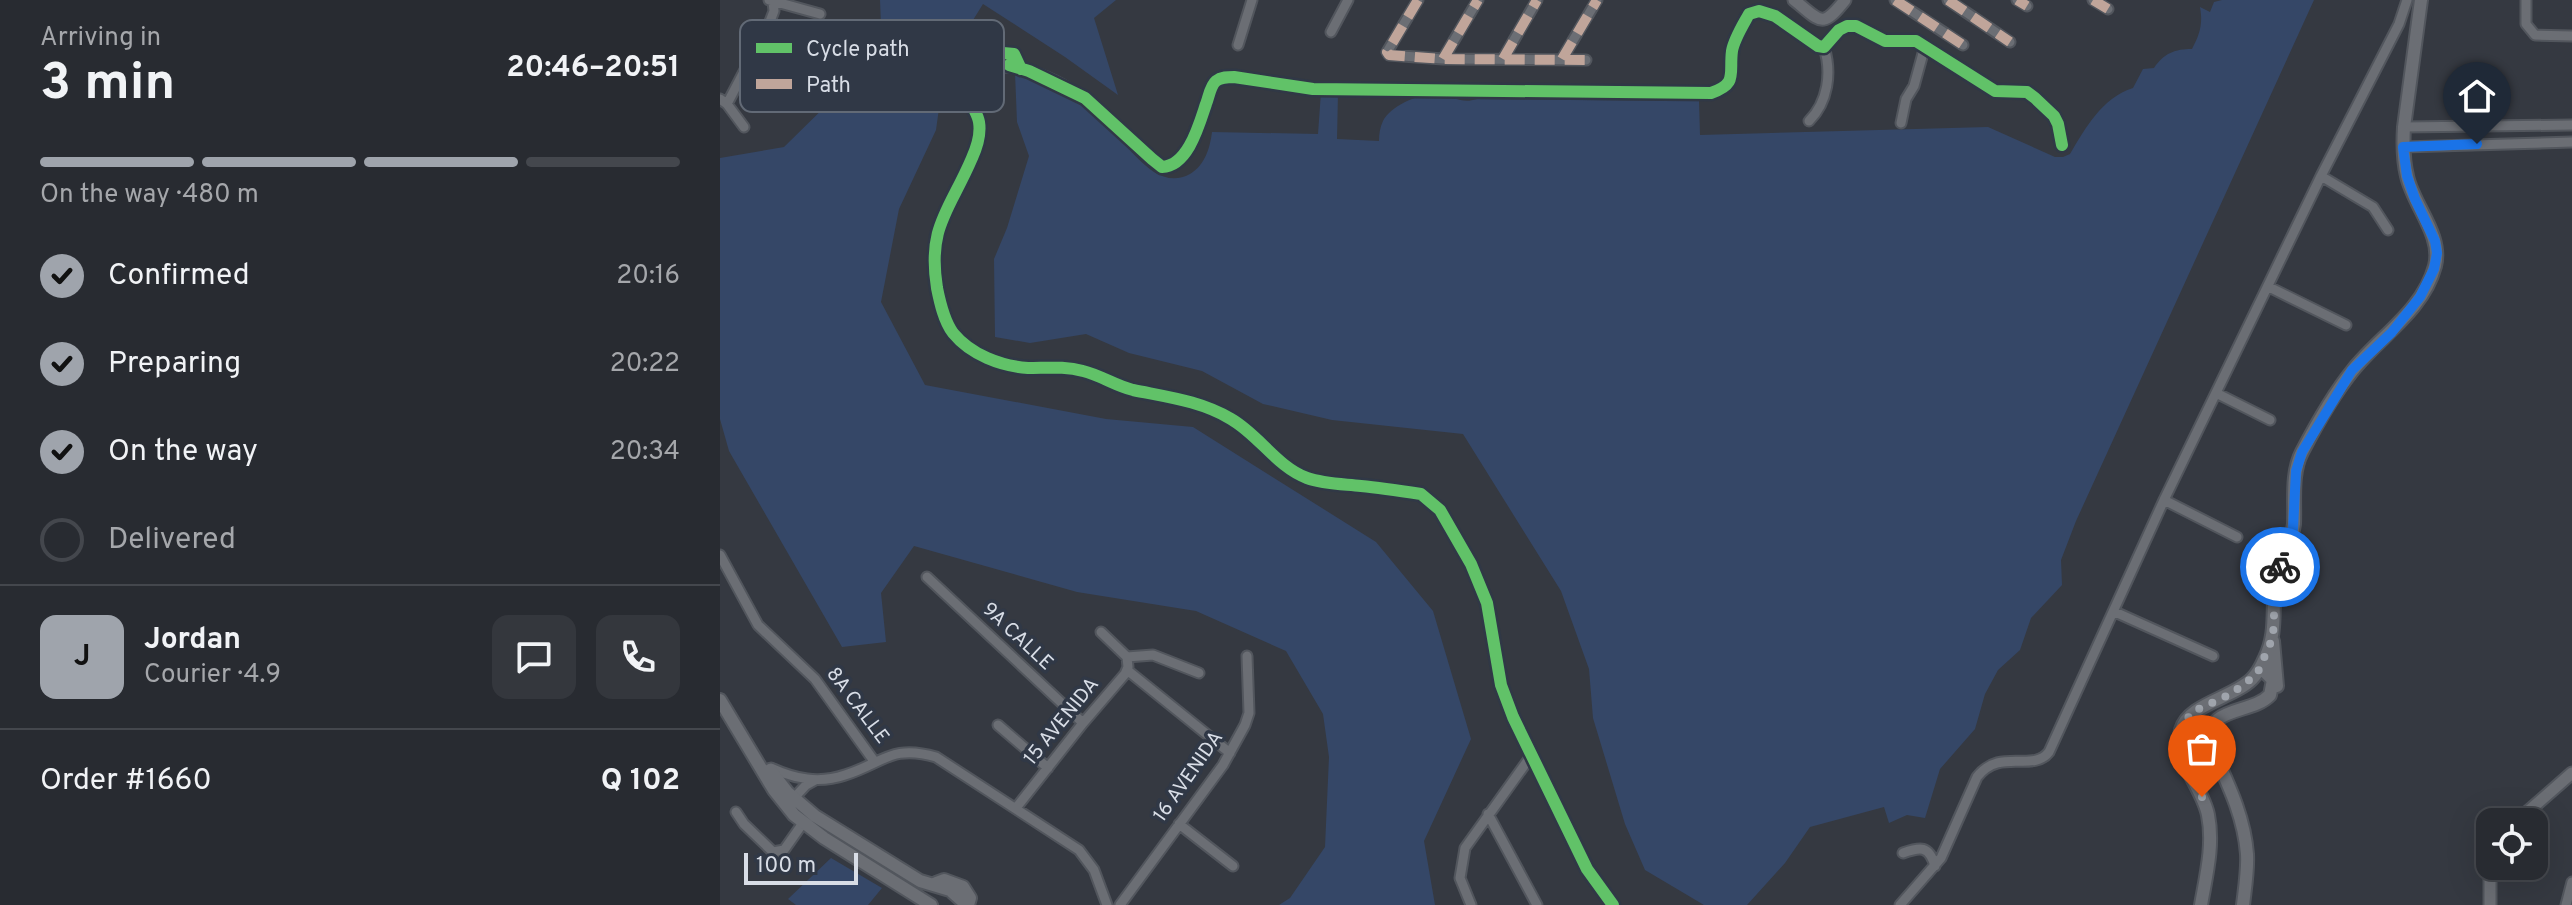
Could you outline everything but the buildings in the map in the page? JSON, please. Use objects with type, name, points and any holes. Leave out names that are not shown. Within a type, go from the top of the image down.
[{"type":"main road","points":[[2243,905],[2247,864],[2243,827],[2230,786],[2210,744],[2210,729],[2224,715],[2257,704],[2275,691],[2273,637],[2277,576],[2293,529],[2299,457],[2352,370],[2392,332],[2420,297],[2435,265],[2435,241],[2407,176],[2403,147],[2421,0]]},
{"type":"main road","points":[[2201,905],[2208,866],[2209,819],[2207,806],[2180,748],[2180,733],[2192,712],[2231,694],[2259,672],[2273,637]]},
{"type":"main road","points":[[2259,672],[2273,680],[2270,695]]},
{"type":"main road","points":[[720,700],[780,798],[803,823],[929,903]]},
{"type":"main road","points":[[749,746],[794,798],[826,823],[920,881],[932,885]]},
{"type":"main road","points":[[929,903],[927,892],[932,885],[944,880],[963,887],[970,898],[967,905]]},
{"type":"street","points":[[1238,45],[1252,0]]},
{"type":"street","points":[[1331,32],[1348,0]]},
{"type":"street","points":[[1418,0],[1387,52],[1393,57],[1586,60]]},
{"type":"street","points":[[1443,59],[1478,0]]},
{"type":"street","points":[[1503,59],[1537,0]]},
{"type":"street","points":[[1562,59],[1597,0]]},
{"type":"street","points":[[1004,66],[1021,69],[1072,90],[1162,167],[1169,167],[1181,157],[1198,128],[1213,85],[1224,77],[1313,89],[1711,93],[1724,89],[1731,80],[1735,43],[1756,0]]},
{"type":"street","points":[[1765,12],[1767,0]]},
{"type":"street","points":[[1794,0],[1819,19],[1831,18],[1845,0]]},
{"type":"street","points":[[1895,0],[1963,45]]},
{"type":"street","points":[[1948,0],[2010,42]]},
{"type":"street","points":[[2017,0],[2027,6]]},
{"type":"street","points":[[2093,0],[2108,9]]},
{"type":"street","points":[[1900,905],[1941,858],[1983,770],[2007,760],[2038,761],[2049,752],[2164,500],[2321,176],[2399,24],[2407,0]]},
{"type":"street","points":[[2526,0],[2526,24],[2535,35],[2572,36]]},
{"type":"street","points":[[771,1],[817,13]]},
{"type":"street","points":[[771,1],[774,11],[771,20]]},
{"type":"street","points":[[1753,11],[1775,16],[1824,47]]},
{"type":"street","points":[[1824,47],[1839,30],[1847,26],[1864,29],[1885,41],[1907,40],[1925,46],[1995,91],[2027,92],[2054,116],[2062,145]]},
{"type":"street","points":[[1901,123],[1925,46]]},
{"type":"street","points":[[1809,121],[1819,111],[1825,91],[1828,71],[1824,47]]},
{"type":"street","points":[[740,73],[723,102],[744,127]]},
{"type":"street","points":[[975,112],[979,121],[977,146],[936,231],[934,272],[945,317],[953,333],[970,348],[1008,365],[1084,371],[1132,390],[1196,403],[1239,424],[1291,470],[1307,478],[1421,494],[1433,502],[1471,564],[1487,603],[1501,685],[1531,756],[1587,869],[1613,905]]},
{"type":"street","points":[[2404,127],[2572,125]]},
{"type":"street","points":[[2430,127],[2430,147]]},
{"type":"street","points":[[2403,147],[2572,142]]},
{"type":"street","points":[[2321,176],[2373,207],[2388,230]]},
{"type":"street","points":[[2269,287],[2346,325]]},
{"type":"street","points":[[2216,393],[2270,420]]},
{"type":"street","points":[[2164,500],[2237,537]]},
{"type":"street","name":"8A CALLE","points":[[720,555],[757,623],[815,679],[874,761],[904,752],[936,757],[1079,850],[1088,858],[1107,905]]},
{"type":"street","name":"9A CALLE","points":[[927,577],[1083,723]]},
{"type":"street","points":[[2115,612],[2213,656]]},
{"type":"street","points":[[1101,632],[1127,657],[1153,655],[1199,673]]},
{"type":"street","name":"16 AVENIDA","points":[[1120,905],[1230,753],[1249,713],[1247,656]]},
{"type":"street","name":"15 AVENIDA","points":[[1016,808],[1127,670],[1127,657]]},
{"type":"street","points":[[1127,670],[1230,753]]},
{"type":"street","points":[[998,725],[1048,768]]},
{"type":"street","points":[[1471,905],[1460,878],[1465,848],[1531,756]]},
{"type":"street","points":[[768,767],[788,776],[815,780],[846,775],[874,761]]},
{"type":"street","points":[[2532,808],[2572,773]]},
{"type":"street","points":[[794,798],[815,780]]},
{"type":"street","points":[[736,812],[773,852],[784,850],[803,823]]},
{"type":"street","points":[[1488,814],[1537,905]]},
{"type":"street","points":[[1179,824],[1233,866]]},
{"type":"street","points":[[1903,853],[1917,848],[1925,849],[1932,855],[1935,866]]},
{"type":"street","points":[[2490,880],[2490,905]]},
{"type":"street","points":[[2566,905],[2572,882]]},
{"type":"shaded area","points":[[880,0],[1116,0],[1094,18],[1118,95],[983,4],[973,20],[881,20]]},
{"type":"shaded area","points":[[2314,0],[2076,521],[2061,560],[2062,585],[2031,618],[2020,650],[1998,670],[1985,694],[1975,729],[1940,769],[1925,818],[1907,815],[1889,823],[1884,807],[1810,827],[1785,863],[1747,905],[1704,905],[1645,870],[1625,824],[1593,718],[1589,669],[1561,591],[1463,434],[1332,420],[1263,404],[1202,371],[1129,353],[1086,334],[1030,343],[995,337],[994,259],[1029,156],[1017,122],[1015,73],[1082,106],[1102,120],[1142,162],[1164,177],[1177,178],[1190,174],[1199,166],[1208,150],[1212,132],[1318,134],[1321,92],[1338,93],[1337,139],[1379,141],[1382,123],[1387,115],[1408,101],[1433,95],[1467,101],[1699,101],[1700,135],[1988,127],[2055,157],[2063,157],[2070,154],[2104,106],[2133,88],[2143,69],[2154,68],[2170,53],[2192,49],[2200,29],[2200,7],[2210,12],[2214,2]]},
{"type":"shaded area","points":[[820,112],[938,112],[936,130],[899,209],[881,302],[925,385],[1106,419],[1193,427],[1376,542],[1433,611],[1471,739],[1424,841],[1435,905],[1279,905],[1290,898],[1325,847],[1329,757],[1323,714],[1286,651],[1196,611],[1077,592],[914,546],[881,593],[886,642],[842,647],[729,451],[720,419],[720,158],[784,147]]},
{"type":"shaded area","points":[[831,858],[882,888],[868,905],[796,905],[788,899]]},
{"type":"marked path","points":[[1418,0],[1387,52],[1389,55],[1443,59],[1586,60]]},
{"type":"marked path","points":[[1443,59],[1478,0]]},
{"type":"marked path","points":[[1503,59],[1537,0]]},
{"type":"marked path","points":[[1562,59],[1597,0]]},
{"type":"marked path","points":[[1895,0],[1963,45]]},
{"type":"marked path","points":[[1948,0],[2010,42]]},
{"type":"marked path","points":[[2017,0],[2027,6]]},
{"type":"marked path","points":[[2093,0],[2108,9]]},
{"type":"cycle path","points":[[1009,65],[1029,71],[1085,98],[1162,167],[1171,165],[1186,152],[1212,86],[1222,78],[1234,77],[1313,89],[1711,93],[1729,82],[1732,51],[1737,37],[1749,14],[1759,11],[1775,16],[1818,46],[1824,47],[1839,30],[1847,26],[1856,26],[1885,41],[1916,41],[1995,91],[2027,92],[2054,116],[2062,145]]},
{"type":"cycle path","points":[[1004,53],[1014,54],[1021,69]]},
{"type":"cycle path","points":[[975,112],[979,122],[978,140],[942,219],[935,249],[938,294],[953,333],[978,353],[1007,365],[1076,369],[1127,388],[1208,408],[1241,426],[1286,466],[1307,478],[1421,494],[1440,510],[1471,564],[1487,603],[1501,685],[1513,717],[1587,869],[1613,905]]},
{"type":"way so far","points":[[2202,797],[2180,748],[2182,727],[2192,712],[2231,694],[2257,674],[2273,637],[2280,567]]},
{"type":"route","points":[[2280,567],[2292,536],[2296,471],[2302,452],[2352,370],[2392,332],[2420,297],[2434,269],[2437,253],[2435,241],[2407,176],[2403,147],[2477,144]]}]
